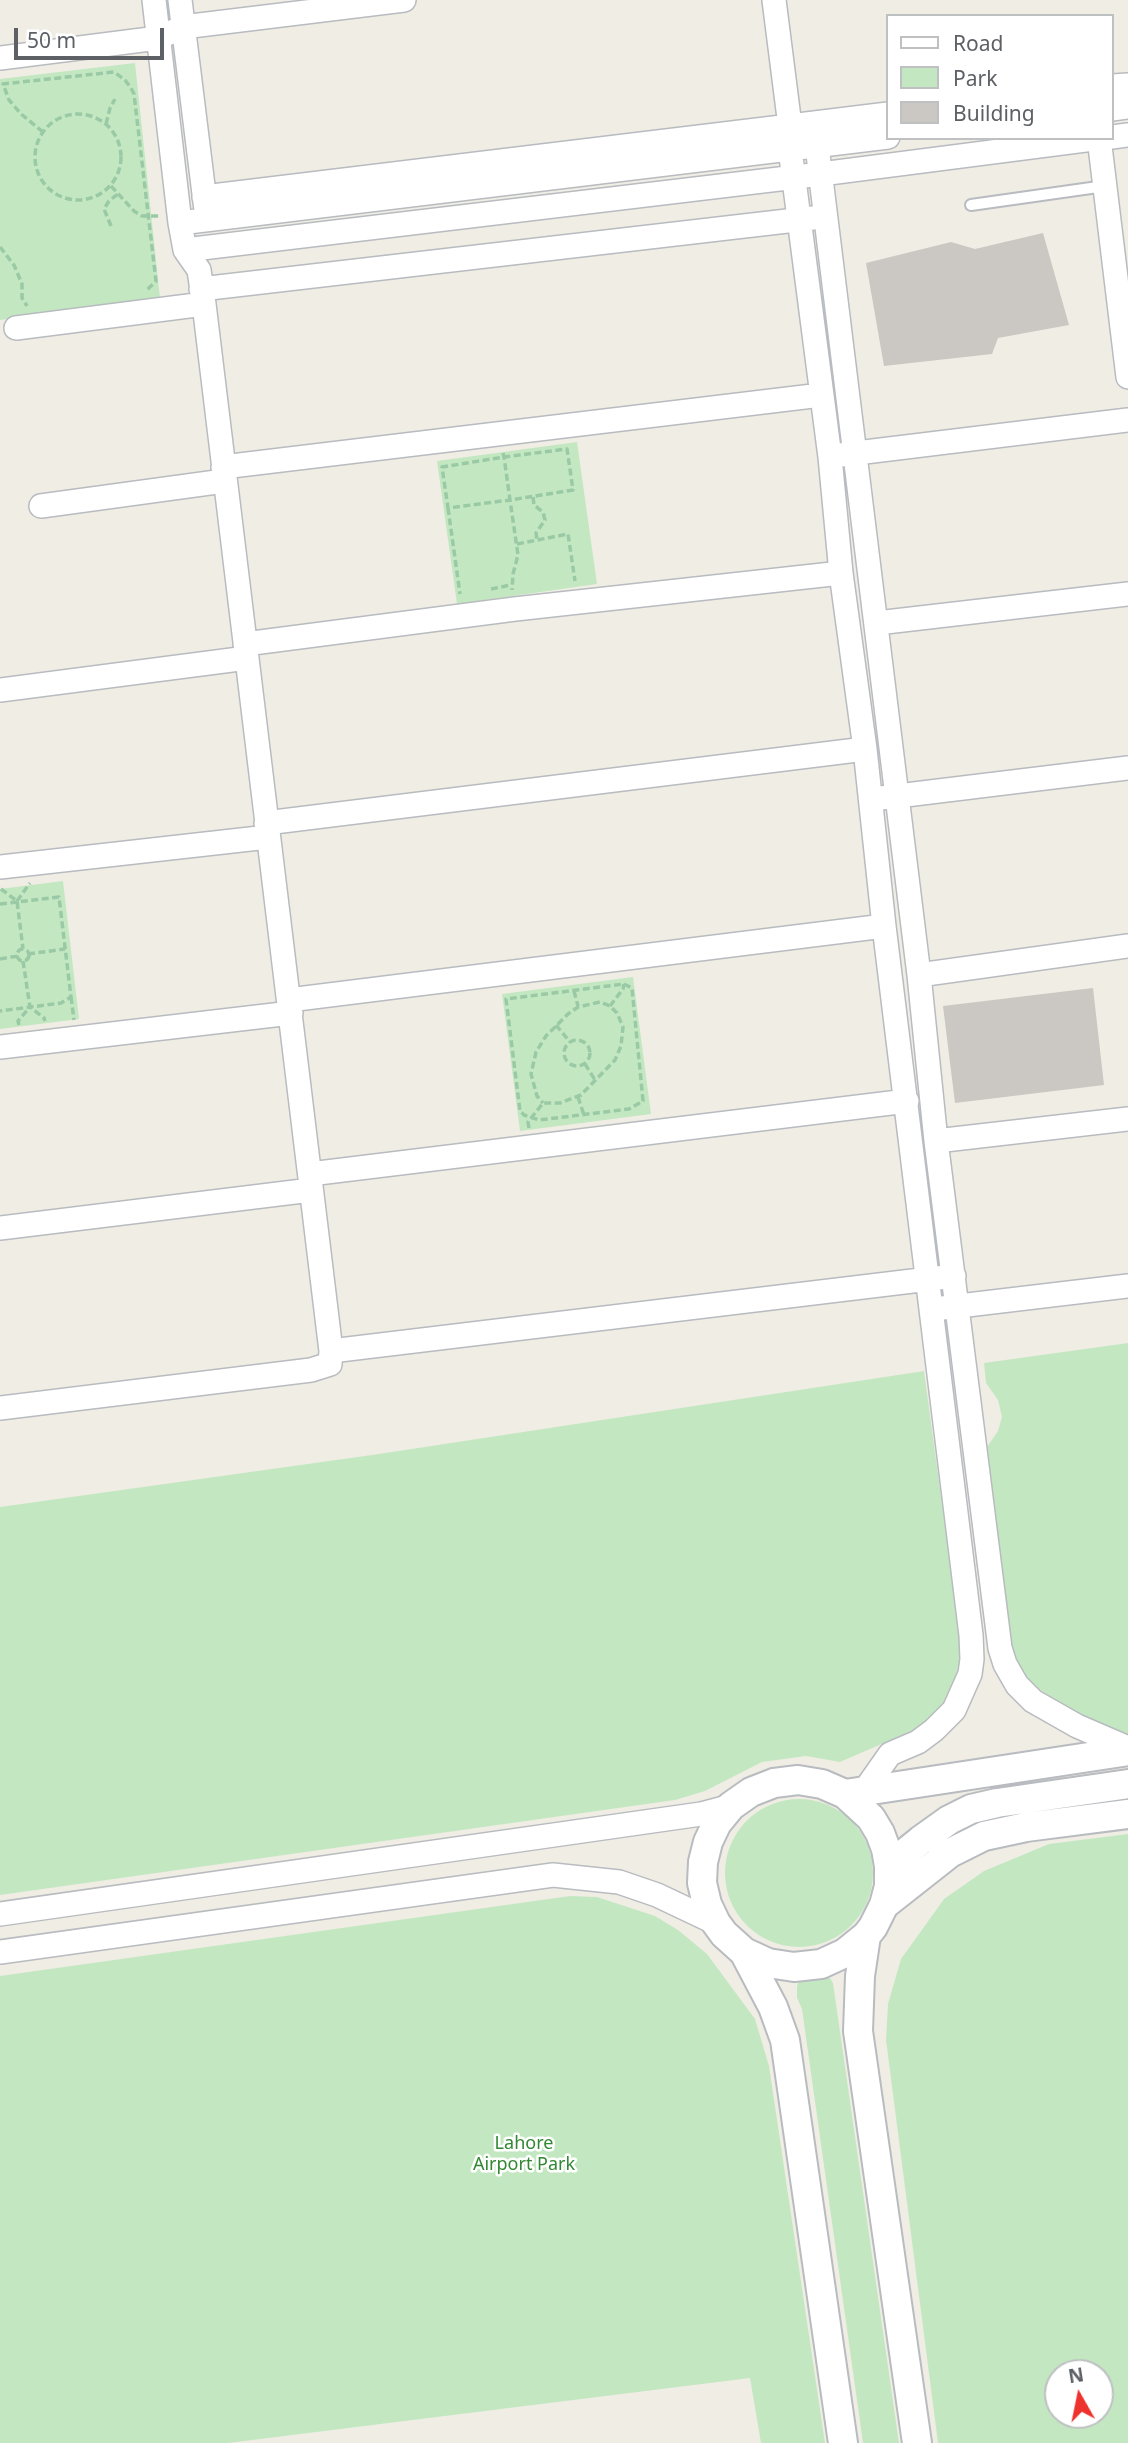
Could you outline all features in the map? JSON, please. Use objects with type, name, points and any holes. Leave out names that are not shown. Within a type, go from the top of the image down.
[{"type":"street","points":[[0,1408],[311,1370],[330,1364],[331,1351],[290,1007],[201,288],[185,250],[179,218],[154,0]]},
{"type":"street","points":[[180,0],[210,247],[201,288]]},
{"type":"street","points":[[0,58],[158,38],[183,27],[404,0]]},
{"type":"street","points":[[774,0],[793,178],[830,457],[841,573],[865,749],[884,926],[971,1635],[972,1659],[965,1689],[954,1710],[918,1742],[890,1754],[854,1792]]},
{"type":"street","points":[[179,218],[206,208],[791,141],[886,115]]},
{"type":"street","points":[[791,141],[817,146],[886,137]]},
{"type":"street","points":[[185,250],[793,178],[1084,140]]},
{"type":"street","points":[[1100,140],[1128,377]]},
{"type":"street","points":[[817,146],[877,623],[936,1141],[1000,1648],[1005,1664],[1017,1685],[1033,1701],[1128,1750]]},
{"type":"street","points":[[16,328],[201,288],[827,217]]},
{"type":"street","points":[[41,506],[224,474],[502,446],[821,395]]},
{"type":"street","points":[[830,457],[1128,420]]},
{"type":"street","points":[[0,690],[515,610],[841,573]]},
{"type":"street","points":[[877,623],[1128,594]]},
{"type":"street","points":[[0,867],[865,749]]},
{"type":"street","points":[[871,799],[1128,768]]},
{"type":"street","points":[[0,1047],[621,959],[884,926]]},
{"type":"street","points":[[919,975],[1128,946]]},
{"type":"street","points":[[0,1227],[531,1148],[907,1101]]},
{"type":"street","points":[[936,1141],[1128,1119]]},
{"type":"street","points":[[331,1351],[954,1276]]},
{"type":"street","points":[[932,1310],[1128,1286]]},
{"type":"street","points":[[866,1936],[845,1953],[821,1964],[794,1967],[768,1963],[744,1952],[724,1934],[716,1923],[705,1894],[703,1862],[717,1823],[731,1806],[751,1792],[774,1783],[798,1780],[854,1792],[1128,1750]]},
{"type":"street","points":[[889,1866],[949,1820],[971,1809],[1128,1784]]},
{"type":"street","points":[[854,1792],[880,1833],[889,1866],[889,1886],[884,1905],[866,1936],[859,1976],[858,2031],[916,2443]]},
{"type":"street","points":[[0,1914],[702,1814],[731,1806]]},
{"type":"street","points":[[884,1905],[950,1853],[984,1836],[1026,1827],[1128,1814]]},
{"type":"street","points":[[0,1952],[554,1875],[620,1882],[657,1895],[716,1923]]},
{"type":"street","points":[[744,1952],[780,2022],[790,2059],[843,2443]]},
{"type":"lane","points":[[971,205],[1105,186]]},
{"type":"path","points":[[43,132],[9,100],[3,84],[114,72],[119,74],[134,94],[156,281],[140,297]]},
{"type":"path","points":[[106,124],[115,99]]},
{"type":"path","points":[[73,114],[96,117],[106,124],[120,142],[122,154],[117,176],[111,186],[100,194],[75,200],[51,191],[37,169],[35,156],[43,132],[51,123],[73,114]]},
{"type":"path","points":[[111,186],[142,216],[179,218]]},
{"type":"path","points":[[111,226],[104,209],[118,194]]},
{"type":"path","points":[[0,247],[14,265],[22,284],[22,298],[31,310]]},
{"type":"path","points":[[502,446],[518,555],[512,585],[513,596]]},
{"type":"path","points":[[448,508],[573,490],[567,449],[502,446],[442,467],[458,594],[472,592]]},
{"type":"path","points":[[533,497],[534,505],[543,512],[545,520],[536,533],[537,540]]},
{"type":"path","points":[[517,544],[568,534],[575,581]]},
{"type":"path","points":[[485,590],[512,585]]},
{"type":"path","points":[[0,883],[1,888],[17,901],[23,949]]},
{"type":"path","points":[[0,904],[59,897],[71,998],[61,1003],[0,1011]]},
{"type":"path","points":[[28,948],[29,960],[18,961],[17,950],[23,949],[28,948]]},
{"type":"path","points":[[29,954],[65,949]]},
{"type":"path","points":[[0,959],[18,956]]},
{"type":"path","points":[[610,1006],[623,989],[621,959]]},
{"type":"path","points":[[23,961],[30,1007]]},
{"type":"path","points":[[624,984],[632,988],[643,1101],[629,1110],[539,1120],[530,1118],[520,1111],[506,999],[574,991],[624,984]]},
{"type":"path","points":[[574,991],[578,1007]]},
{"type":"path","points":[[600,1002],[610,1006],[617,1013],[623,1027],[621,1046],[615,1060],[578,1097],[551,1105],[543,1103],[537,1096],[531,1074],[536,1052],[556,1025],[578,1007],[600,1002]]},
{"type":"path","points":[[556,1025],[570,1042]]},
{"type":"path","points":[[582,1040],[589,1045],[590,1058],[584,1064],[571,1065],[565,1058],[565,1049],[570,1042],[582,1040]]},
{"type":"path","points":[[584,1064],[595,1081]]},
{"type":"path","points":[[578,1097],[584,1115]]},
{"type":"path","points":[[531,1148],[528,1122],[543,1103]]},
{"type":"green space","points":[[135,63],[160,298],[0,320],[0,79]]},
{"type":"green space","points":[[577,442],[597,584],[457,604],[437,461]]},
{"type":"green space","points":[[63,881],[79,1019],[0,1029],[0,889]]},
{"type":"green space","points":[[633,977],[651,1114],[520,1131],[502,994]]},
{"type":"green space","points":[[1128,1343],[1128,1737],[1124,1737],[1066,1707],[1033,1685],[1017,1668],[1009,1637],[987,1447],[998,1431],[1002,1417],[998,1400],[986,1383],[984,1363]]},
{"type":"green space","points":[[924,1371],[961,1644],[960,1662],[948,1699],[937,1714],[923,1726],[840,1762],[806,1756],[762,1762],[705,1791],[675,1800],[0,1895],[0,1507],[372,1455]]},
{"type":"green space","points":[[799,1799],[827,1804],[851,1821],[868,1845],[873,1873],[868,1901],[851,1925],[827,1942],[799,1947],[771,1942],[747,1925],[730,1901],[725,1873],[730,1845],[747,1821],[771,1804]]},
{"type":"green space","points":[[1128,1834],[1128,2443],[938,2443],[886,2040],[888,2004],[901,1959],[944,1899],[984,1871],[1049,1844]]},
{"type":"green space","name":"Lahore Airport Park","points":[[570,1896],[597,1897],[655,1916],[678,1930],[707,1954],[755,2019],[769,2066],[825,2443],[761,2443],[750,2378],[228,2443],[0,2443],[0,1976]]},
{"type":"green space","points":[[823,1976],[830,1978],[833,1983],[899,2443],[863,2443],[802,2009],[797,1998],[799,1981]]},
{"type":"building","points":[[1043,233],[1069,325],[998,338],[992,354],[884,366],[866,263],[951,242],[975,249]]},
{"type":"building","points":[[1093,988],[1104,1085],[955,1103],[943,1006]]}]
